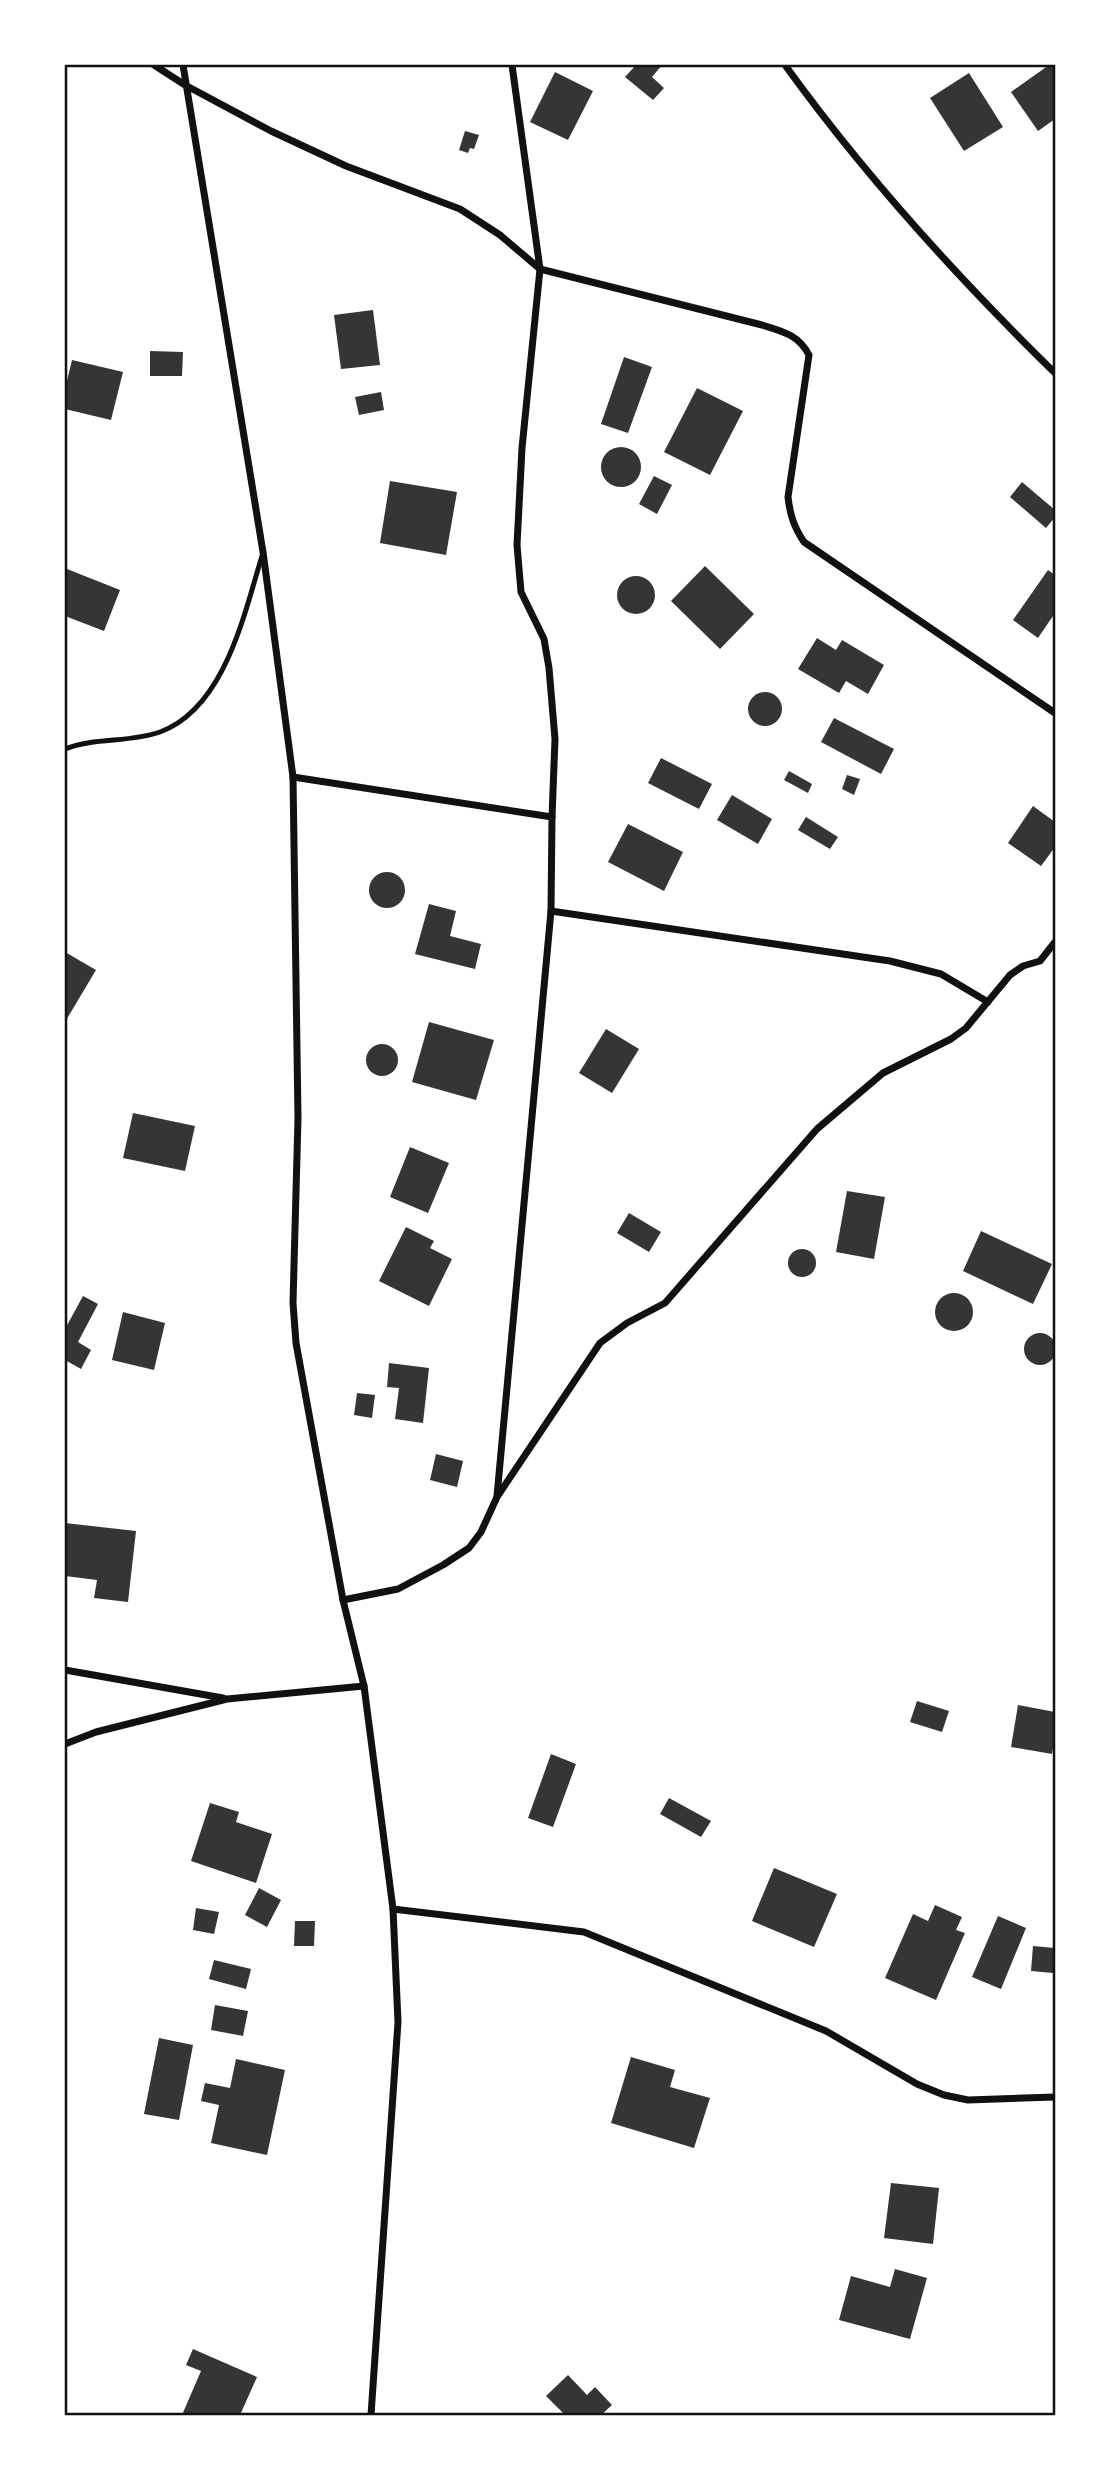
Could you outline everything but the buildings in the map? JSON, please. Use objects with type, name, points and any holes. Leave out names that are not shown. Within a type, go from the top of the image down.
[{"type":"street","points":[[154,65],[185,85],[271,131],[346,166],[460,209],[500,235],[540,269],[762,325],[796,337],[804,344],[809,355],[788,497],[789,513],[804,542],[1055,713]]},
{"type":"street","points":[[183,65],[263,552],[293,777],[298,1118],[293,1303],[296,1343],[343,1600],[364,1686],[393,1909],[398,2022],[371,2415]]},
{"type":"street","points":[[497,1497],[551,911],[555,739],[544,639],[521,592],[517,545],[522,448],[540,269],[512,65]]},
{"type":"street","points":[[785,65],[862,167],[943,259],[1055,373]]},
{"type":"street","points":[[293,777],[552,817]]},
{"type":"street","points":[[551,911],[890,961],[941,974],[988,1002]]},
{"type":"street","points":[[343,1600],[398,1589],[469,1548],[481,1532],[497,1497],[600,1343],[627,1323],[665,1303],[817,1129],[883,1073],[959,1033],[1010,975],[1023,965],[1040,961],[1055,942]]},
{"type":"street","points":[[65,1670],[227,1699]]},
{"type":"street","points":[[65,1744],[96,1732],[227,1699],[364,1686]]},
{"type":"street","points":[[393,1909],[584,1932],[826,2031],[917,2084],[944,2095],[968,2099],[1055,2097]]},
{"type":"lane","points":[[65,749],[80,743],[159,732],[182,721],[212,690],[238,635],[263,552]]}]
